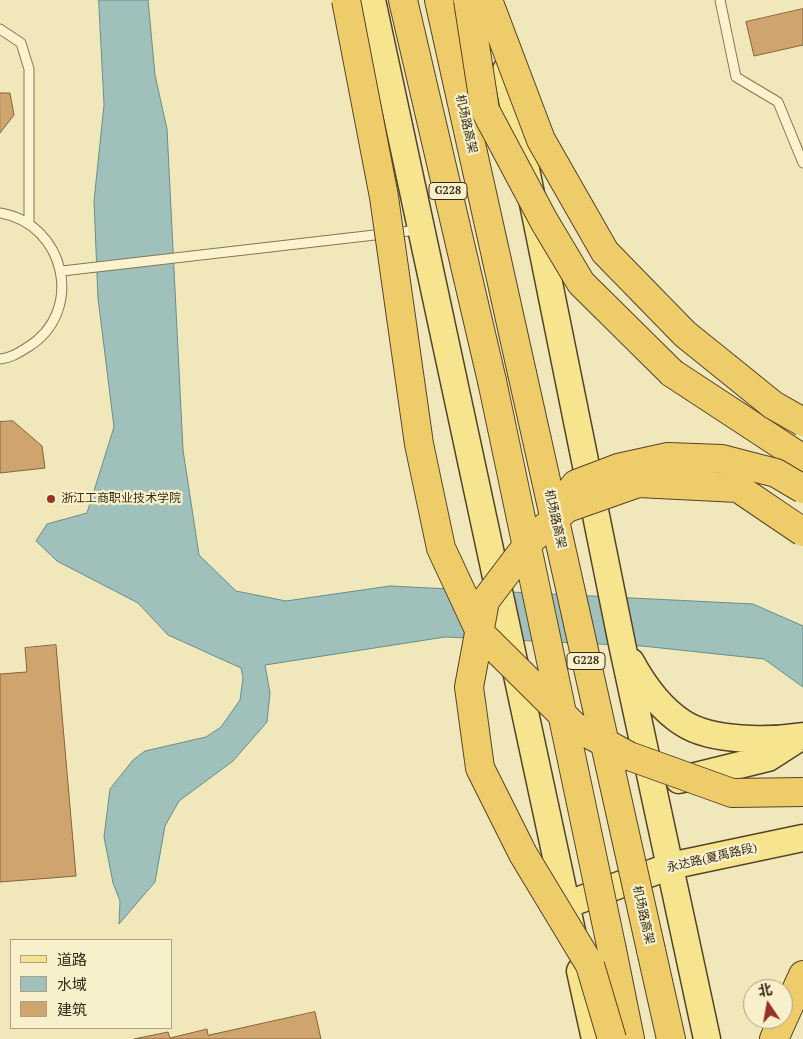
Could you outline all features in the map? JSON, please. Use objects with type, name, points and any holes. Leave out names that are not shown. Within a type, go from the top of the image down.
[{"type":"highway","points":[[346,0],[384,197],[419,444],[441,548],[481,634],[574,726],[628,756],[732,793],[803,792]]},
{"type":"highway","name":"G228","points":[[403,0],[492,381],[630,1039]]},
{"type":"highway","name":"机场路高架","points":[[438,0],[671,1039]]},
{"type":"highway","points":[[468,0],[485,110],[544,221],[581,283],[672,373],[803,459]]},
{"type":"highway","points":[[488,0],[541,140],[605,252],[685,334],[773,405],[803,422]]},
{"type":"highway","points":[[612,1039],[590,965],[523,854],[480,768],[469,688],[485,601],[576,484],[618,468],[668,457],[722,459],[776,473],[803,489]]},
{"type":"highway","points":[[532,539],[567,508],[638,483],[738,488],[803,532]]},
{"type":"highway","points":[[774,1039],[803,975]]},
{"type":"main road","points":[[372,0],[595,1039]]},
{"type":"main road","points":[[492,0],[606,568],[707,1039]]},
{"type":"main road","points":[[622,645],[640,677],[663,705],[683,723],[708,734],[760,740],[802,736]]},
{"type":"main road","points":[[652,786],[768,758],[802,736]]},
{"type":"main road","name":"永达路(夏禹路段)","points":[[566,905],[670,866],[803,838]]},
{"type":"lane","points":[[720,0],[736,77],[778,102],[803,163]]},
{"type":"lane","points":[[0,29],[21,43],[29,69],[29,224]]},
{"type":"lane","points":[[0,213],[18,216],[47,238],[62,271],[60,307],[41,339],[10,358],[0,359]]},
{"type":"lane","points":[[62,271],[421,230]]},
{"type":"water","points":[[99,0],[148,0],[155,75],[167,129],[183,450],[199,555],[236,591],[286,601],[390,586],[753,604],[803,626],[803,687],[764,659],[642,646],[445,637],[265,665],[270,693],[267,722],[233,761],[179,801],[165,826],[155,882],[119,924],[120,901],[113,883],[104,837],[110,789],[133,760],[145,751],[206,737],[221,727],[240,700],[243,678],[241,668],[168,635],[138,603],[57,561],[36,541],[47,524],[87,513],[114,427],[98,298],[94,201],[104,105]]},
{"type":"building","points":[[803,9],[803,45],[754,56],[746,22]]},
{"type":"building","points":[[0,93],[10,93],[14,115],[0,133]]},
{"type":"building","points":[[13,421],[42,446],[45,468],[0,473],[0,422]]},
{"type":"building","points":[[56,645],[76,876],[0,882],[0,674],[27,672],[25,648]]},
{"type":"building","points":[[315,1012],[321,1039],[134,1039],[168,1032],[170,1038],[207,1029],[208,1035]]},
{"type":"place","name":"浙江工商职业技术学院","points":[[51,499]]}]
